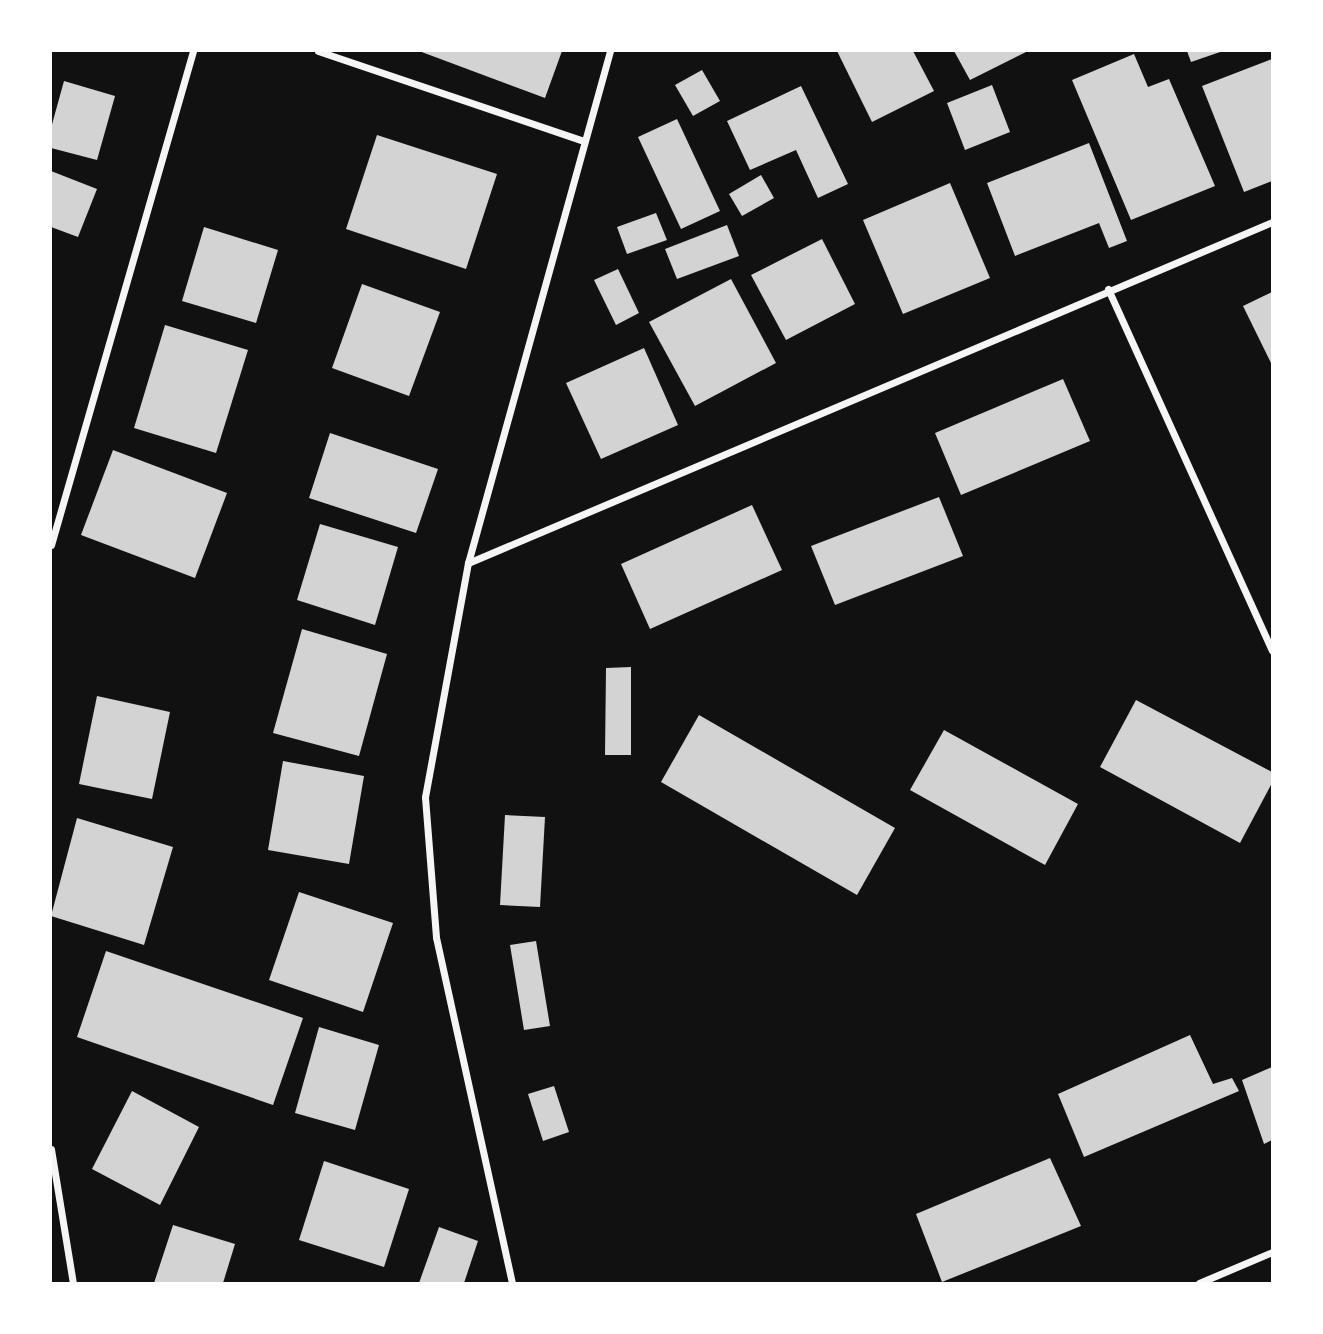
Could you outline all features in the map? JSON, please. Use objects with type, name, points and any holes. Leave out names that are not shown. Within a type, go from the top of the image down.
[{"type":"street","points":[[51,545],[193,51]]},
{"type":"street","points":[[318,51],[584,141]]},
{"type":"street","points":[[512,1283],[436,937],[425,797],[468,563],[610,51]]},
{"type":"street","points":[[468,563],[1108,289],[1272,222]]},
{"type":"street","points":[[1108,289],[1272,651]]},
{"type":"street","points":[[51,1149],[73,1283]]},
{"type":"street","points":[[1199,1283],[1272,1252]]},
{"type":"building","points":[[419,51],[562,51],[545,98]]},
{"type":"building","points":[[837,51],[913,51],[934,91],[872,122]]},
{"type":"building","points":[[954,51],[1028,51],[970,80]]},
{"type":"building","points":[[1187,51],[1223,51],[1191,62]]},
{"type":"building","points":[[1134,54],[1148,87],[1169,79],[1215,186],[1131,220],[1072,80]]},
{"type":"building","points":[[1272,59],[1272,181],[1244,192],[1202,86]]},
{"type":"building","points":[[702,70],[720,101],[693,116],[675,85]]},
{"type":"building","points":[[64,81],[115,96],[97,160],[51,148],[51,128]]},
{"type":"building","points":[[992,85],[1010,132],[965,150],[947,103]]},
{"type":"building","points":[[801,86],[848,184],[818,198],[796,150],[750,170],[727,121]]},
{"type":"building","points":[[677,119],[720,211],[681,229],[638,137]]},
{"type":"building","points":[[377,135],[497,174],[466,269],[346,229]]},
{"type":"building","points":[[1089,143],[1127,241],[1109,248],[1099,223],[1015,256],[987,183]]},
{"type":"building","points":[[51,171],[97,189],[78,237],[51,227]]},
{"type":"building","points":[[761,175],[774,198],[742,216],[729,194]]},
{"type":"building","points":[[950,183],[990,278],[903,314],[863,220]]},
{"type":"building","points":[[656,213],[667,240],[627,254],[617,227]]},
{"type":"building","points":[[727,225],[739,256],[677,279],[665,249]]},
{"type":"building","points":[[204,227],[278,250],[256,323],[182,301]]},
{"type":"building","points":[[822,239],[855,304],[786,340],[751,275]]},
{"type":"building","points":[[618,269],[639,313],[616,325],[594,280]]},
{"type":"building","points":[[731,279],[776,363],[695,406],[649,322]]},
{"type":"building","points":[[362,284],[440,312],[409,396],[332,368]]},
{"type":"building","points":[[1272,292],[1272,365],[1243,306]]},
{"type":"building","points":[[165,325],[248,350],[216,453],[134,428]]},
{"type":"building","points":[[644,348],[678,425],[601,459],[566,383]]},
{"type":"building","points":[[1063,379],[1090,441],[961,495],[935,433]]},
{"type":"building","points":[[330,433],[438,469],[416,533],[309,498]]},
{"type":"building","points":[[113,450],[227,493],[195,578],[81,535]]},
{"type":"building","points":[[939,497],[963,556],[835,605],[811,546]]},
{"type":"building","points":[[752,505],[782,570],[650,629],[621,564]]},
{"type":"building","points":[[320,524],[398,547],[375,625],[297,600]]},
{"type":"building","points":[[302,629],[387,654],[359,756],[273,733]]},
{"type":"building","points":[[631,667],[631,755],[605,755],[606,668]]},
{"type":"building","points":[[97,696],[170,712],[152,799],[79,784]]},
{"type":"building","points":[[1136,700],[1272,772],[1272,783],[1240,843],[1100,767]]},
{"type":"building","points":[[699,715],[895,828],[857,895],[661,782]]},
{"type":"building","points":[[944,730],[1078,804],[1045,865],[910,790]]},
{"type":"building","points":[[283,761],[364,776],[349,864],[268,850]]},
{"type":"building","points":[[505,815],[545,817],[540,907],[500,905]]},
{"type":"building","points":[[77,818],[173,847],[144,945],[51,916]]},
{"type":"building","points":[[299,892],[393,923],[363,1012],[269,980]]},
{"type":"building","points":[[536,941],[550,1026],[524,1030],[510,945]]},
{"type":"building","points":[[106,951],[303,1018],[273,1105],[77,1037]]},
{"type":"building","points":[[319,1027],[379,1045],[355,1130],[295,1113]]},
{"type":"building","points":[[1190,1035],[1213,1084],[1232,1078],[1239,1091],[1084,1157],[1058,1094]]},
{"type":"building","points":[[1272,1067],[1272,1140],[1264,1144],[1242,1080]]},
{"type":"building","points":[[554,1086],[569,1132],[543,1141],[528,1094]]},
{"type":"building","points":[[132,1091],[199,1127],[160,1205],[92,1169]]},
{"type":"building","points":[[1050,1158],[1081,1226],[942,1282],[916,1214]]},
{"type":"building","points":[[324,1161],[409,1189],[384,1267],[299,1240]]},
{"type":"building","points":[[173,1225],[235,1244],[223,1283],[154,1283]]},
{"type":"building","points":[[439,1227],[478,1241],[464,1283],[419,1283]]}]
